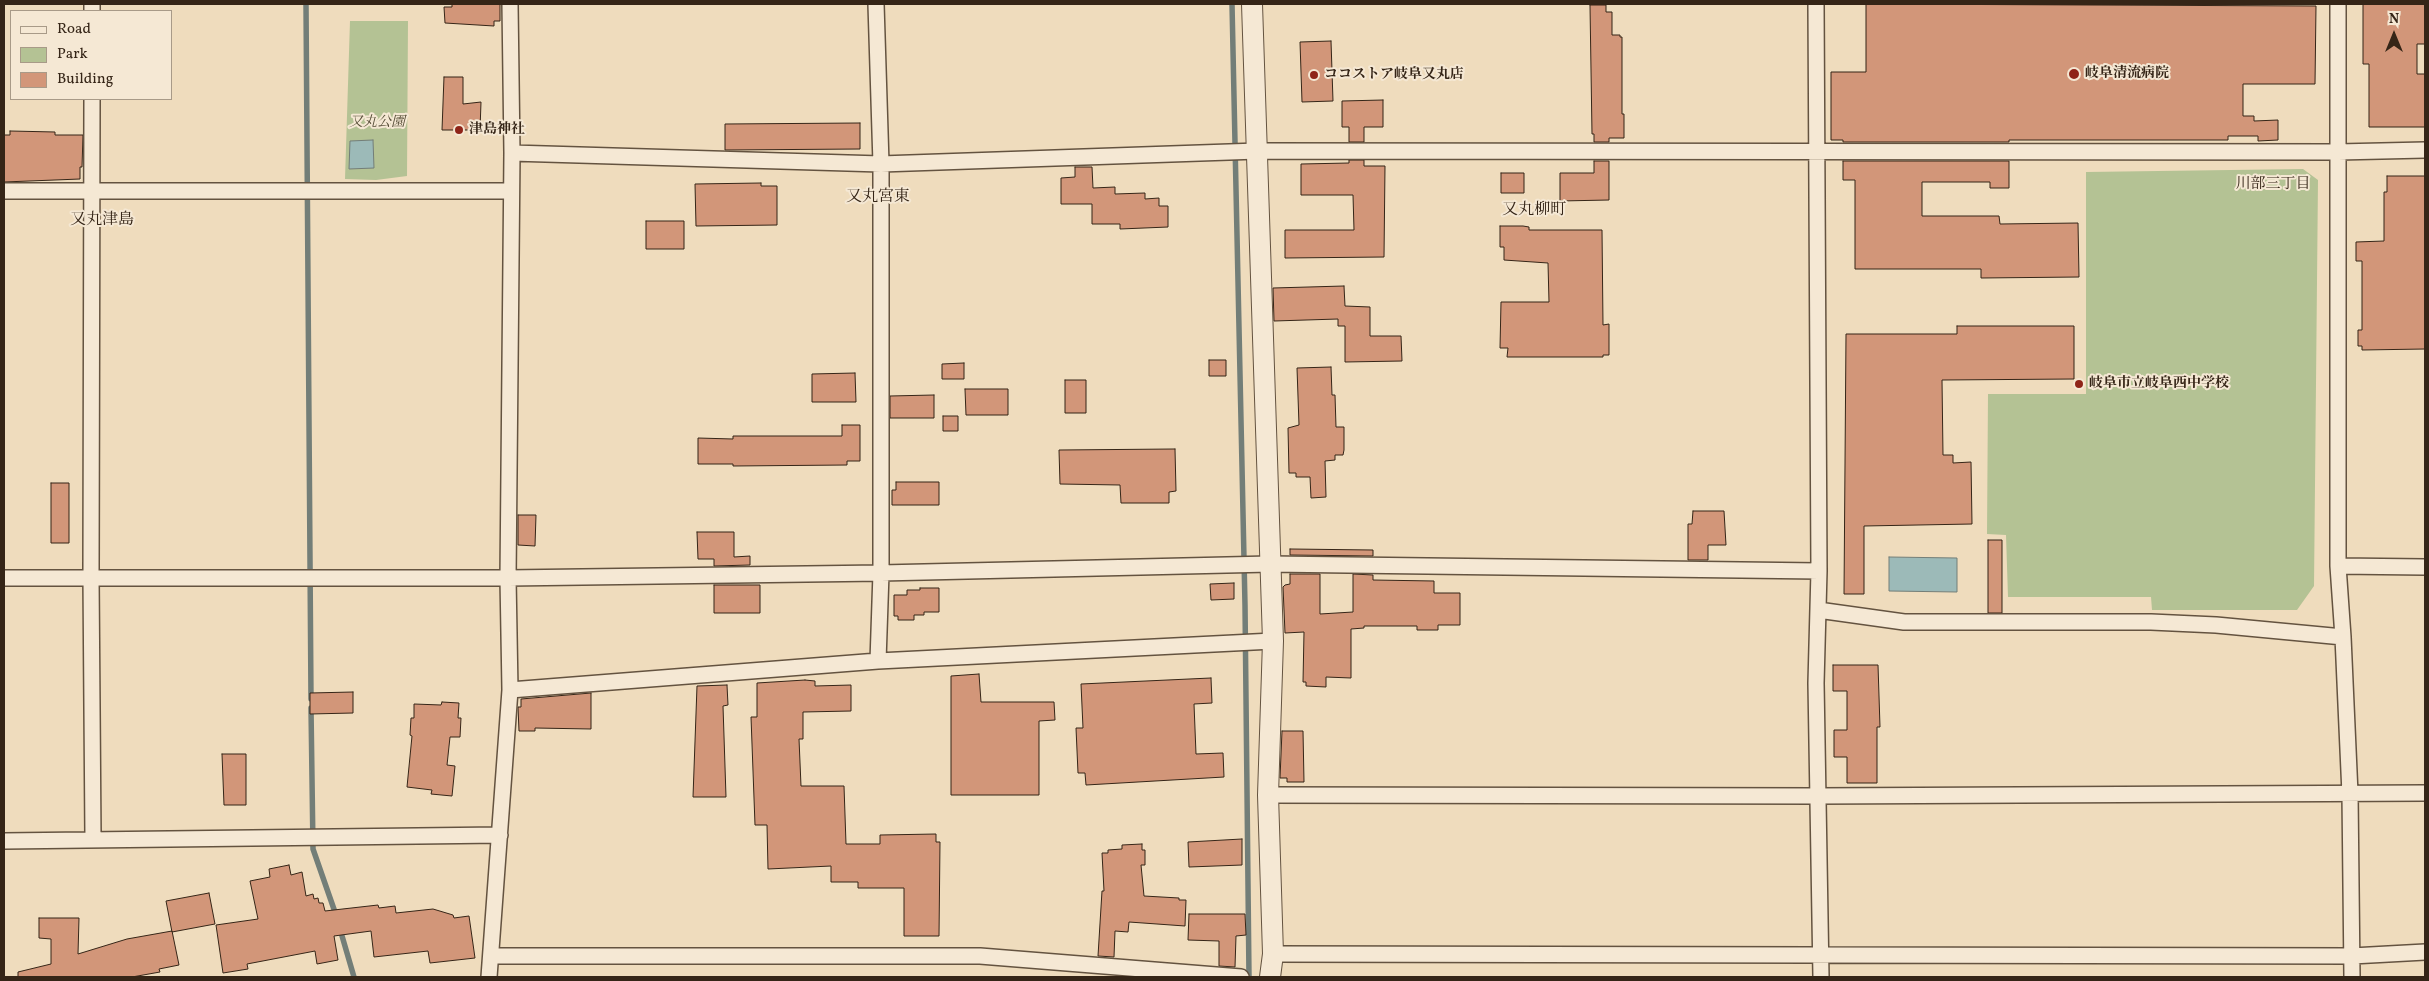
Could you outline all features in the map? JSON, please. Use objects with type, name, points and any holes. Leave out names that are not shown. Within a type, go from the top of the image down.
[{"type":"street","points":[[489,977],[510,690],[508,578],[510,191],[512,153],[510,4]]},
{"type":"street","points":[[876,4],[881,164],[881,573],[878,661]]},
{"type":"street","points":[[1252,4],[1272,641],[1268,796],[1273,954],[1270,977]]},
{"type":"street","points":[[1816,4],[1815,152],[1819,571],[1816,683],[1822,977]]},
{"type":"street","points":[[2338,4],[2338,566],[2350,794],[2352,977]]},
{"type":"street","points":[[92,100],[91,577],[93,839]]},
{"type":"street","points":[[512,153],[881,164],[1258,150],[1815,152],[2338,152],[2425,150]]},
{"type":"street","points":[[4,191],[510,191]]},
{"type":"street","points":[[4,578],[508,578],[881,573],[1270,564],[1819,571]]},
{"type":"street","points":[[2338,566],[2425,566]]},
{"type":"street","points":[[1818,610],[1904,622],[2151,622],[2216,624],[2343,637]]},
{"type":"street","points":[[510,690],[878,661],[1272,641]]},
{"type":"street","points":[[1268,796],[2425,793]]},
{"type":"street","points":[[4,841],[500,836]]},
{"type":"street","points":[[1273,954],[2352,956],[2425,952]]},
{"type":"street","points":[[492,956],[980,956],[1241,977]]},
{"type":"green space","name":"又丸公園","points":[[350,21],[408,21],[407,176],[376,180],[345,179]]},
{"type":"green space","points":[[2303,169],[2318,180],[2314,586],[2297,610],[2152,610],[2151,597],[2008,597],[2006,535],[1987,534],[1988,394],[2086,394],[2086,172]]},
{"type":"water","points":[[373,140],[374,168],[349,169],[350,141]]},
{"type":"water","points":[[1889,557],[1957,558],[1957,592],[1889,591]]},
{"type":"building","points":[[452,4],[500,4],[500,21],[494,21],[494,26],[445,23],[444,7],[452,7]]},
{"type":"building","name":"岐阜清流病院","points":[[1866,4],[2316,6],[2315,84],[2243,84],[2243,116],[2254,116],[2254,121],[2278,120],[2278,140],[2258,141],[2258,136],[2228,136],[2228,140],[1843,142],[1843,140],[1831,140],[1831,72],[1866,72]]},
{"type":"building","points":[[2363,4],[2425,4],[2425,44],[2417,44],[2417,74],[2425,74],[2425,127],[2369,127],[2369,64],[2363,64]]},
{"type":"building","points":[[1590,5],[1606,5],[1606,12],[1612,12],[1612,35],[1620,35],[1622,37],[1622,114],[1624,114],[1624,138],[1609,138],[1609,142],[1594,142],[1594,134],[1592,134]]},
{"type":"building","points":[[1331,41],[1333,101],[1302,102],[1300,42]]},
{"type":"building","points":[[444,77],[463,77],[463,104],[481,102],[480,130],[442,130]]},
{"type":"building","points":[[1383,100],[1383,127],[1364,127],[1364,142],[1349,142],[1349,127],[1342,127],[1342,101]]},
{"type":"building","points":[[860,123],[860,149],[725,150],[725,124]]},
{"type":"building","points":[[10,131],[55,132],[55,135],[83,135],[80,179],[4,182],[4,135],[10,135]]},
{"type":"building","points":[[1349,160],[1364,160],[1364,166],[1385,166],[1384,257],[1285,258],[1285,230],[1354,230],[1353,195],[1301,195],[1301,164],[1349,163]]},
{"type":"building","points":[[1594,161],[1609,161],[1609,200],[1560,201],[1560,173],[1594,173]]},
{"type":"building","points":[[1843,161],[2009,161],[2009,188],[1990,188],[1990,182],[1922,182],[1922,216],[1999,216],[2000,224],[2078,223],[2079,277],[1981,278],[1981,269],[1855,269],[1855,180],[1843,180]]},
{"type":"building","points":[[1075,167],[1092,167],[1093,188],[1115,187],[1115,194],[1145,193],[1145,199],[1159,198],[1159,206],[1168,206],[1168,227],[1120,229],[1120,224],[1092,224],[1092,204],[1061,204],[1061,178],[1075,177]]},
{"type":"building","points":[[1501,173],[1524,173],[1524,193],[1501,193]]},
{"type":"building","points":[[2387,176],[2425,176],[2425,349],[2362,350],[2362,346],[2358,346],[2358,330],[2362,330],[2362,261],[2356,261],[2356,242],[2384,241],[2384,192],[2387,192]]},
{"type":"building","points":[[761,183],[761,186],[777,186],[777,225],[696,226],[695,184]]},
{"type":"building","points":[[646,221],[684,221],[684,249],[646,249]]},
{"type":"building","points":[[1500,226],[1523,226],[1529,227],[1529,230],[1602,230],[1603,325],[1609,324],[1609,355],[1603,355],[1603,357],[1507,357],[1508,348],[1500,348],[1501,302],[1549,302],[1548,263],[1504,260],[1504,247],[1500,247]]},
{"type":"building","points":[[1344,286],[1345,306],[1370,307],[1370,336],[1401,336],[1402,361],[1345,362],[1345,326],[1338,326],[1338,319],[1274,321],[1273,288]]},
{"type":"building","points":[[1957,326],[2074,326],[2074,379],[1942,380],[1943,455],[1953,455],[1953,463],[1971,462],[1972,524],[1864,526],[1864,594],[1844,594],[1846,334],[1957,334]]},
{"type":"building","points":[[1209,360],[1226,360],[1226,376],[1209,376]]},
{"type":"building","points":[[964,363],[964,379],[942,379],[942,364]]},
{"type":"building","points":[[1331,367],[1332,395],[1335,395],[1336,427],[1344,427],[1344,450],[1343,455],[1335,455],[1335,460],[1325,461],[1326,497],[1311,498],[1310,477],[1296,477],[1296,473],[1289,473],[1288,428],[1299,425],[1297,368]]},
{"type":"building","points":[[855,373],[856,402],[812,402],[812,374]]},
{"type":"building","points":[[1065,380],[1086,380],[1086,413],[1065,413]]},
{"type":"building","points":[[965,389],[1008,389],[1008,415],[966,415]]},
{"type":"building","points":[[934,395],[934,418],[890,418],[890,396]]},
{"type":"building","points":[[943,416],[958,416],[958,431],[943,431]]},
{"type":"building","points":[[842,425],[860,425],[860,461],[847,461],[847,465],[733,466],[733,464],[698,464],[698,438],[733,439],[733,436],[842,436]]},
{"type":"building","points":[[1175,449],[1176,491],[1169,492],[1169,503],[1121,503],[1120,485],[1060,484],[1059,450]]},
{"type":"building","points":[[896,482],[939,482],[939,505],[892,505],[892,490],[896,490]]},
{"type":"building","points":[[51,483],[69,483],[69,543],[51,543]]},
{"type":"building","points":[[1693,511],[1724,511],[1726,545],[1708,545],[1708,560],[1688,560],[1688,524],[1692,524]]},
{"type":"building","points":[[518,515],[536,515],[535,546],[518,545]]},
{"type":"building","points":[[697,532],[734,532],[734,557],[750,556],[750,565],[714,566],[714,559],[698,559]]},
{"type":"building","points":[[1988,540],[2002,540],[2002,613],[1988,613]]},
{"type":"building","points":[[1290,549],[1373,550],[1373,556],[1290,555]]},
{"type":"building","points":[[1290,574],[1320,574],[1320,614],[1353,612],[1353,574],[1373,575],[1373,580],[1434,581],[1434,593],[1460,593],[1460,625],[1438,625],[1438,630],[1417,630],[1417,626],[1364,626],[1364,628],[1351,629],[1351,678],[1326,677],[1326,687],[1306,686],[1306,682],[1303,682],[1304,632],[1285,633],[1283,587],[1290,584]]},
{"type":"building","points":[[1234,583],[1234,599],[1211,600],[1210,584]]},
{"type":"building","points":[[714,585],[760,585],[760,613],[714,613]]},
{"type":"building","points":[[920,588],[939,588],[939,612],[924,612],[924,615],[914,615],[914,620],[898,620],[898,616],[894,616],[894,595],[907,595],[907,590],[920,590]]},
{"type":"building","points":[[1833,665],[1878,665],[1880,727],[1877,727],[1877,783],[1847,783],[1847,757],[1834,757],[1834,730],[1847,730],[1847,691],[1833,691]]},
{"type":"building","points":[[979,674],[981,702],[1054,702],[1055,720],[1039,721],[1039,795],[951,795],[951,676]]},
{"type":"building","points":[[1211,678],[1212,703],[1194,704],[1196,754],[1223,753],[1224,777],[1086,785],[1085,773],[1078,773],[1076,728],[1083,728],[1081,684]]},
{"type":"building","points":[[815,681],[815,686],[851,685],[851,711],[803,712],[803,739],[799,739],[801,786],[844,786],[846,844],[880,844],[880,835],[936,834],[936,842],[940,842],[939,936],[904,936],[904,888],[858,888],[858,882],[831,882],[831,866],[768,869],[767,825],[755,825],[751,717],[757,717],[757,683]]},
{"type":"building","points":[[727,685],[728,705],[723,706],[726,797],[693,797],[697,686]]},
{"type":"building","points":[[353,692],[353,713],[310,714],[310,693]]},
{"type":"building","points":[[591,693],[591,729],[535,728],[535,731],[519,731],[518,707],[521,707],[521,699]]},
{"type":"building","points":[[442,702],[459,703],[458,718],[461,718],[460,737],[450,737],[447,765],[455,766],[452,796],[431,794],[432,790],[407,787],[412,736],[410,735],[411,718],[414,718],[414,704],[441,705]]},
{"type":"building","points":[[1282,731],[1303,731],[1304,782],[1287,782],[1287,778],[1280,778]]},
{"type":"building","points":[[222,754],[246,754],[246,805],[224,805]]},
{"type":"building","points":[[1242,839],[1242,865],[1189,867],[1188,842]]},
{"type":"building","points":[[1142,844],[1142,850],[1145,850],[1145,865],[1141,865],[1144,896],[1186,900],[1185,926],[1129,922],[1128,932],[1115,931],[1114,957],[1098,956],[1102,891],[1104,891],[1102,853],[1108,853],[1108,850],[1122,849],[1122,845]]},
{"type":"building","points":[[289,865],[291,875],[302,872],[306,896],[313,894],[314,899],[318,898],[319,903],[323,903],[325,911],[378,905],[379,908],[395,906],[396,913],[433,909],[453,915],[454,918],[469,916],[475,958],[430,963],[428,951],[374,957],[371,931],[334,936],[338,960],[317,964],[315,951],[247,964],[248,969],[223,973],[216,925],[258,919],[250,881],[270,877],[269,869]]},
{"type":"building","points":[[209,893],[215,924],[172,932],[166,901]]},
{"type":"building","points":[[1189,914],[1245,914],[1246,935],[1236,936],[1235,967],[1219,966],[1219,941],[1188,940]]},
{"type":"building","points":[[39,918],[79,918],[78,954],[127,939],[172,931],[179,965],[159,969],[160,972],[132,977],[18,977],[18,972],[51,964],[51,939],[39,938]]},
{"type":"waterway","points":[[306,4],[311,699]]},
{"type":"waterway","points":[[1232,4],[1245,605],[1249,977]]},
{"type":"waterway","points":[[311,708],[313,849],[336,915]]},
{"type":"waterway","points":[[340,929],[354,977]]},
{"type":"place","name":"岐阜清流病院","points":[[2074,74]]},
{"type":"place","name":"ココストア岐阜又丸店","points":[[1314,75]]},
{"type":"place","name":"津島神社","points":[[459,130]]},
{"type":"place","name":"岐阜市立岐阜西中学校","points":[[2079,384]]},
{"type":"district","name":"川部三丁目","points":[[2273,185]]},
{"type":"district","name":"又丸宮東","points":[[878,198]]},
{"type":"district","name":"又丸柳町","points":[[1534,211]]},
{"type":"district","name":"又丸津島","points":[[102,221]]}]
